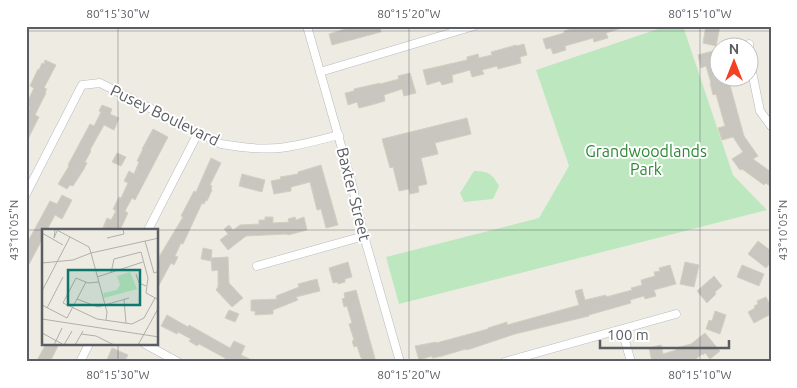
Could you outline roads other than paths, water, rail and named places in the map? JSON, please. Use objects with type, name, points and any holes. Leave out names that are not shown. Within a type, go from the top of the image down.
[{"type":"street","name":"Baxter Street","points":[[308,26],[400,362]]},
{"type":"street","points":[[320,72],[471,27]]},
{"type":"street","name":"Pusey Boulevard","points":[[26,194],[82,85],[100,83],[221,144],[266,149],[291,147],[338,135]]},
{"type":"street","points":[[755,88],[760,111],[771,126]]},
{"type":"street","points":[[149,229],[198,132]]},
{"type":"street","points":[[257,266],[364,236]]},
{"type":"street","points":[[504,362],[676,314]]},
{"type":"street","points":[[622,330],[631,362]]},
{"type":"street","points":[[80,362],[88,346]]},
{"type":"street","points":[[149,346],[178,362]]},
{"type":"park label","name":"Grandwoodlands Park","points":[[646,160]]}]
